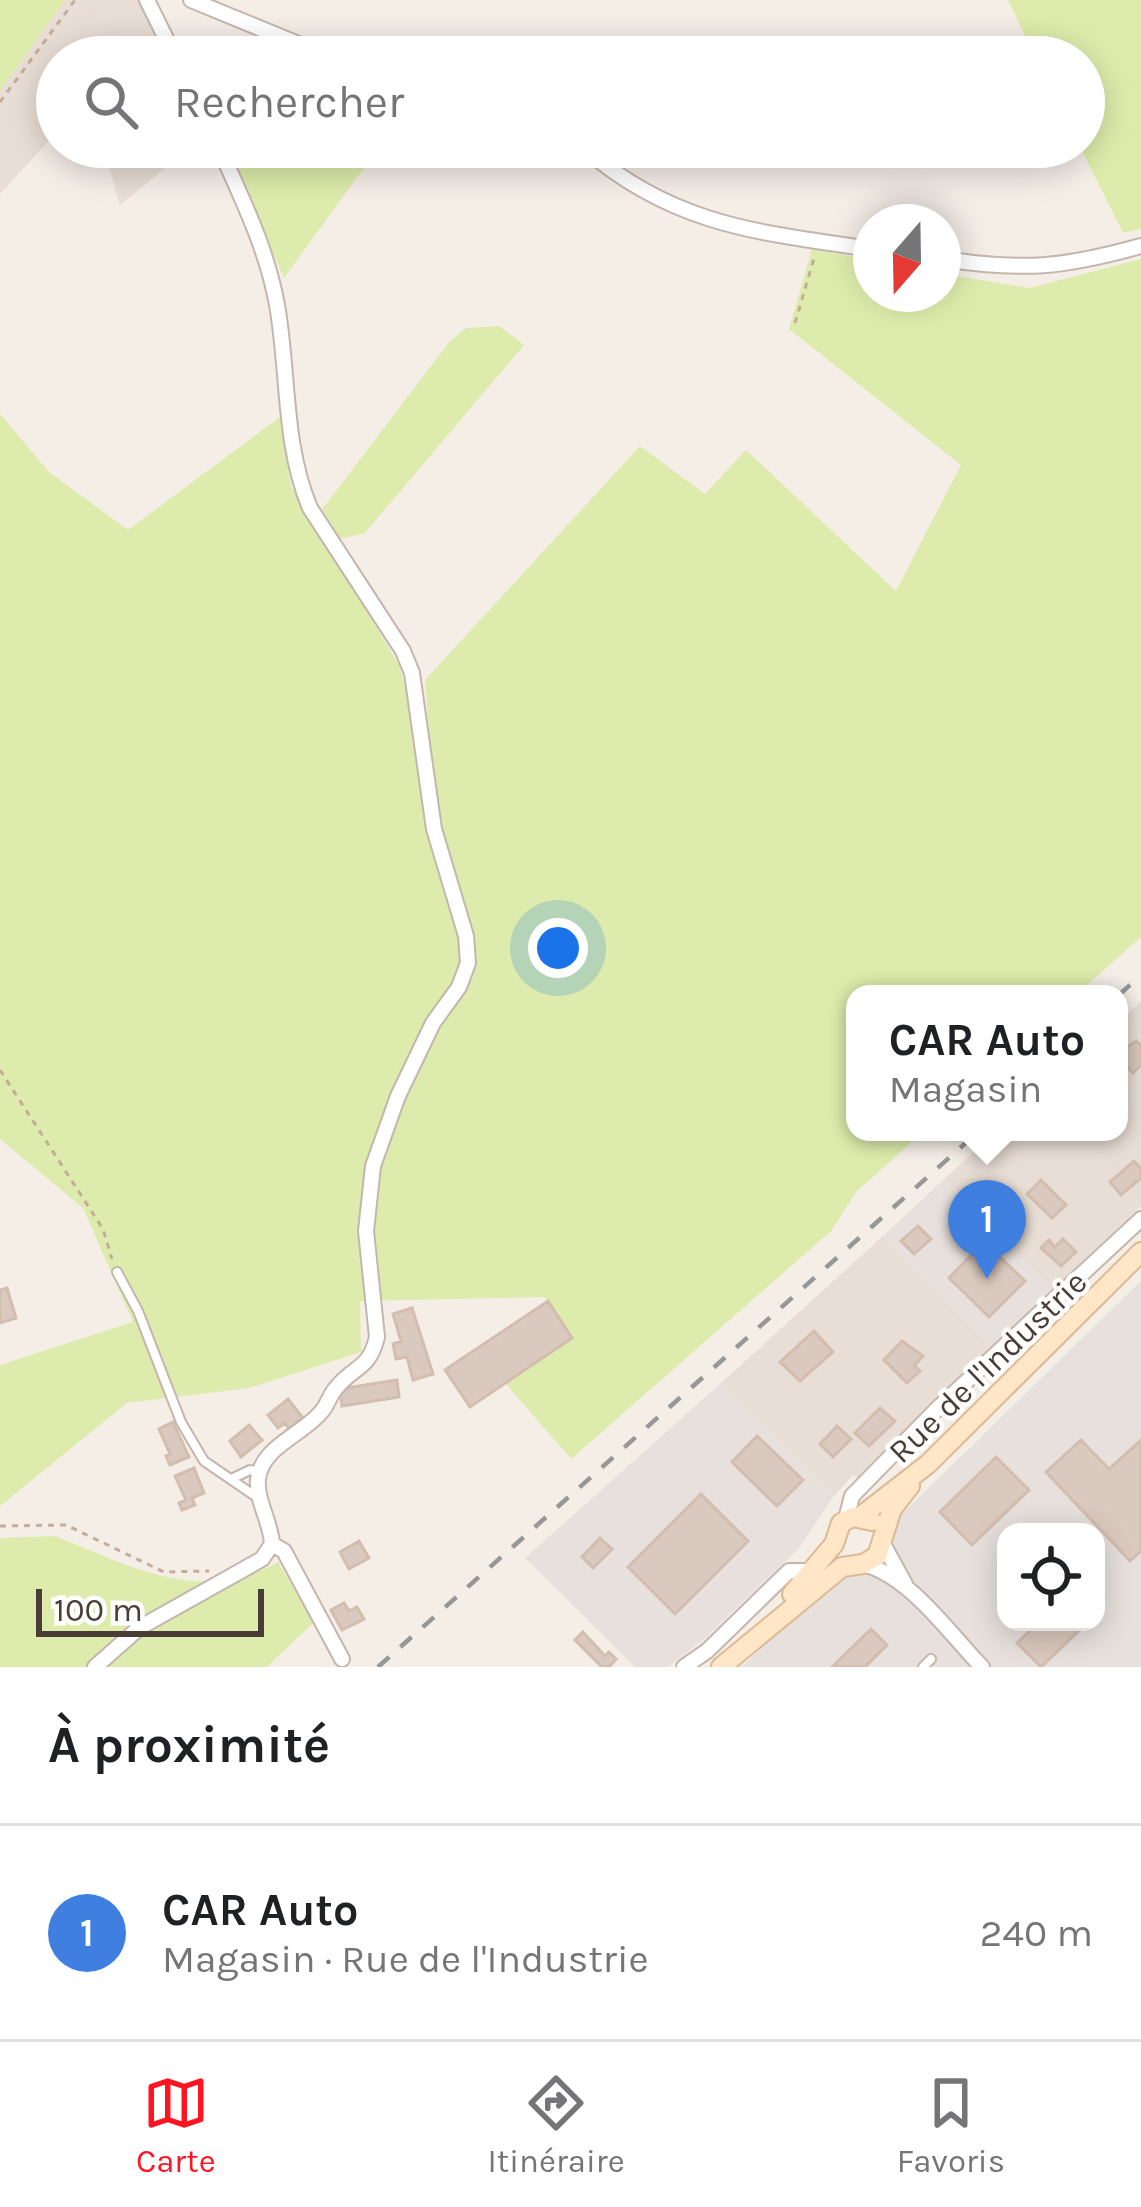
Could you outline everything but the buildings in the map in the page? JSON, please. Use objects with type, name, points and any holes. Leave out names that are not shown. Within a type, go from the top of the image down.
[{"type":"main road","name":"Rue de l'Industrie","points":[[882,1539],[892,1509],[928,1464],[1141,1252]]},
{"type":"main road","name":"Rue de l'Industrie","points":[[854,1518],[928,1464]]},
{"type":"main road","points":[[721,1667],[842,1567],[877,1556],[882,1539],[874,1522],[854,1518],[836,1529],[834,1544],[814,1571],[744,1646]]},
{"type":"main road","points":[[834,1544],[841,1557],[859,1564]]},
{"type":"street","points":[[147,0],[165,36]]},
{"type":"street","points":[[191,0],[279,36]]},
{"type":"street","points":[[228,168],[266,259],[278,308],[291,438],[301,486],[412,673],[434,829],[466,936],[464,978],[433,1022],[398,1096],[373,1166],[366,1232],[377,1337],[373,1354],[338,1384],[322,1412],[267,1457],[259,1472],[272,1544],[284,1552],[342,1659]]},
{"type":"street","points":[[609,168],[683,212],[722,225],[853,246]]},
{"type":"street","points":[[961,261],[1059,266],[1141,246]]},
{"type":"street","name":"Rue de l'Industrie","points":[[854,1518],[852,1496],[939,1407],[1141,1219]]},
{"type":"street","points":[[882,1539],[911,1594]]},
{"type":"street","points":[[95,1667],[140,1628],[262,1558],[272,1544]]},
{"type":"street","points":[[859,1564],[884,1572],[911,1594],[982,1667]]},
{"type":"street","points":[[684,1667],[707,1651],[789,1571],[814,1571]]},
{"type":"lane","points":[[117,1272],[138,1311],[182,1422],[204,1461],[261,1500]]},
{"type":"lane","points":[[230,1480],[250,1470],[259,1472]]},
{"type":"path","points":[[49,36],[75,0]]},
{"type":"path","points":[[0,102],[36,53]]},
{"type":"path","points":[[795,323],[819,241]]},
{"type":"path","points":[[0,1070],[103,1229],[117,1272]]},
{"type":"path","points":[[0,1526],[66,1525],[164,1572],[224,1569],[233,1575]]},
{"type":"shaded area","points":[[65,0],[154,0],[171,36],[39,36]]},
{"type":"shaded area","points":[[36,41],[36,155],[0,194],[0,91]]},
{"type":"shaded area","points":[[109,168],[165,168],[120,205]]},
{"type":"shaded area","points":[[1141,1001],[1141,1206],[1053,1289],[944,1179],[986,1141],[1128,1141],[1128,1013]]},
{"type":"shaded area","points":[[944,1179],[1053,1289],[991,1347],[883,1236]]},
{"type":"shaded area","points":[[883,1236],[991,1347],[859,1479],[853,1475],[834,1496],[720,1384]]},
{"type":"shaded area","points":[[1141,1281],[1141,1667],[741,1667],[835,1579]]},
{"type":"shaded area","points":[[720,1384],[834,1496],[800,1547],[703,1640],[668,1667],[635,1667],[525,1558]]},
{"type":"green space","points":[[0,0],[65,0],[36,36],[0,91]]},
{"type":"green space","points":[[1008,0],[1141,0],[1141,229],[1123,233],[1090,168],[1105,168],[1105,36],[1025,36]]},
{"type":"green space","points":[[235,168],[364,168],[284,278]]},
{"type":"green space","points":[[812,249],[853,257],[853,312],[961,312],[961,277],[1030,288],[1141,259],[1141,937],[1087,985],[846,985],[846,1141],[913,1141],[856,1192],[831,1231],[571,1459],[506,1384],[573,1337],[545,1297],[360,1301],[361,1352],[249,1388],[127,1403],[0,1506],[0,1365],[133,1322],[83,1208],[0,1139],[0,414],[49,472],[128,530],[280,417],[291,486],[399,665],[433,784],[425,680],[640,446],[705,494],[746,450],[896,591],[961,465],[789,329]]},
{"type":"green space","points":[[499,326],[524,345],[365,533],[340,539],[320,512],[450,341],[466,328]]},
{"type":"green space","points":[[55,1536],[138,1569],[193,1581],[249,1575],[278,1562],[314,1622],[267,1667],[0,1667],[0,1538]]},
{"type":"railway","points":[[1128,987],[1141,975]]},
{"type":"railway","points":[[378,1667],[968,1141]]},
{"type":"place","name":"CAR Auto","points":[[987,1279]]}]
